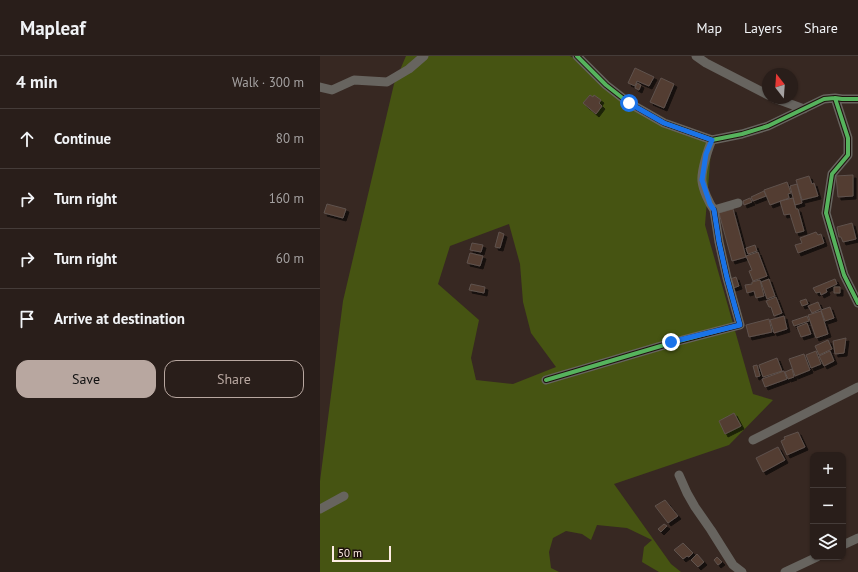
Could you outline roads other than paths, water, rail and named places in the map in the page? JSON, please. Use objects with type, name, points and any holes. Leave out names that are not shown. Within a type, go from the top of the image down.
[{"type":"street","points":[[320,87],[332,90],[354,80],[387,82],[409,69],[424,56]]},
{"type":"street","points":[[577,56],[606,85],[629,103],[664,123],[712,140],[762,128],[824,99],[858,99]]},
{"type":"street","points":[[696,56],[706,63],[762,92]]},
{"type":"street","points":[[835,98],[848,138],[848,155],[832,174],[826,213],[844,275],[858,303]]},
{"type":"street","points":[[790,104],[804,109]]},
{"type":"street","points":[[546,380],[671,342],[740,325],[727,278],[714,210],[710,204],[702,180],[706,154],[712,140]]},
{"type":"street","points":[[714,210],[738,203]]},
{"type":"street","points":[[753,440],[858,386]]},
{"type":"street","points":[[680,475],[687,493],[695,507],[733,565],[742,572]]},
{"type":"street","points":[[320,509],[344,496]]},
{"type":"street","points":[[846,544],[858,538]]},
{"type":"street","points":[[786,572],[811,560]]}]
